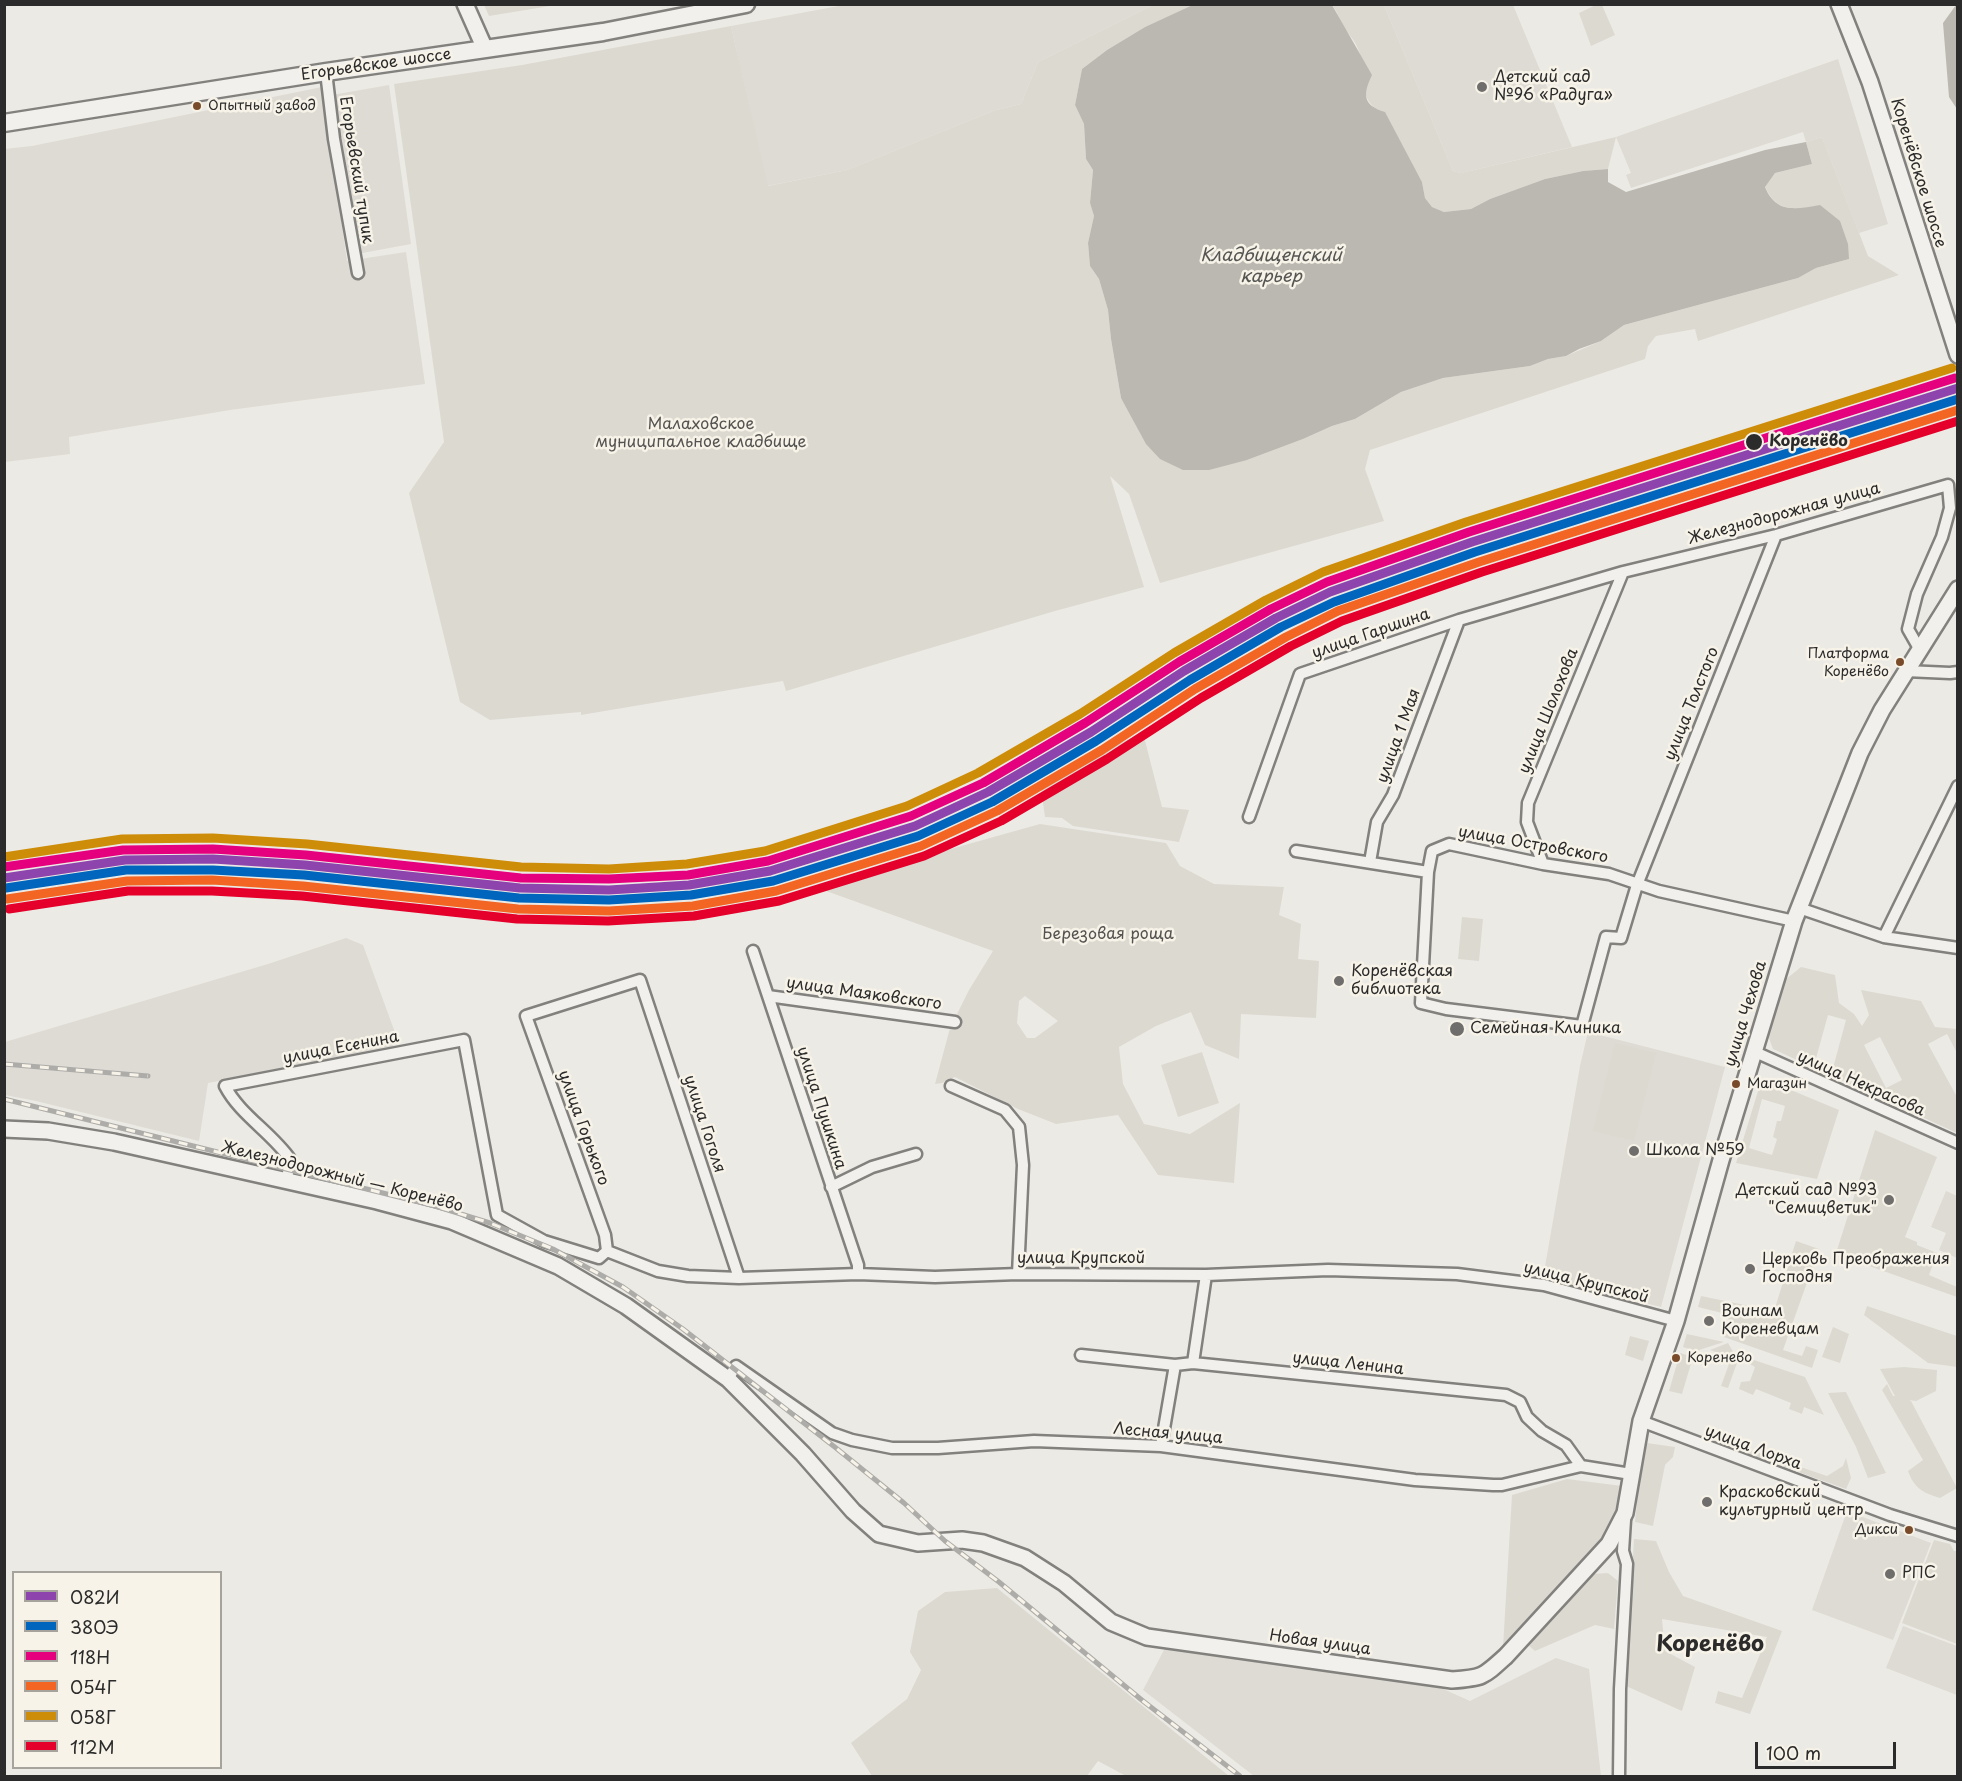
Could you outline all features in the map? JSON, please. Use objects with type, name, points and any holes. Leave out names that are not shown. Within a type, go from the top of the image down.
[{"type":"main road","points":[[465,4],[485,49]]},
{"type":"main road","name":"Егорьевское шоссе","points":[[4,123],[636,26],[746,4]]},
{"type":"main road","name":"Коренёвское шоссе","points":[[1839,4],[1870,82],[1958,355]]},
{"type":"main road","name":"улица Чехова","points":[[1631,1474],[1641,1421],[1676,1321],[1753,1051],[1797,915],[1860,753],[1882,710],[1958,589]]},
{"type":"main road","name":"Железнодорожный — Коренёво","points":[[4,1130],[48,1131],[114,1142],[287,1180],[452,1221],[558,1266],[626,1306],[728,1379],[803,1454],[853,1511],[879,1534],[918,1543],[962,1540]]},
{"type":"main road","name":"Новая улица","points":[[962,1540],[983,1543],[1025,1558],[1064,1583],[1111,1622],[1147,1637],[1452,1680],[1477,1678],[1488,1673],[1616,1547],[1625,1513],[1631,1474]]},
{"type":"street","name":"Егорьевский тупик","points":[[326,72],[334,139],[358,273]]},
{"type":"street","name":"Железнодорожная улица","points":[[1459,620],[1623,572],[1776,534],[1948,485],[1950,508],[1942,537],[1917,594],[1908,629],[1920,650]]},
{"type":"street","name":"улица Толстого","points":[[1637,885],[1776,534]]},
{"type":"street","name":"улица Шолохова","points":[[1543,864],[1527,822],[1528,803],[1623,572]]},
{"type":"street","name":"улица Гаршина","points":[[1249,817],[1300,674],[1459,620]]},
{"type":"street","name":"улица 1 Мая","points":[[1370,862],[1377,822],[1393,795],[1459,620]]},
{"type":"street","points":[[1906,671],[1958,672]]},
{"type":"street","points":[[1884,937],[1958,786]]},
{"type":"street","name":"улица Островского","points":[[1637,885],[1621,938],[1606,937],[1582,1026],[1446,1009],[1421,1003],[1428,872],[1432,851],[1449,844],[1543,864],[1609,874],[1637,885],[1797,915],[1884,937],[1958,948]]},
{"type":"street","points":[[1296,851],[1428,872]]},
{"type":"street","name":"улица Пушкина","points":[[753,951],[858,1265],[858,1274]]},
{"type":"street","name":"улица Горького","points":[[607,1251],[605,1234],[526,1016],[640,980]]},
{"type":"street","name":"улица Гоголя","points":[[640,980],[739,1278]]},
{"type":"street","name":"улица Маяковского","points":[[768,996],[955,1022]]},
{"type":"street","name":"улица Есенина","points":[[287,1180],[290,1159],[279,1143],[232,1100],[225,1086],[464,1040],[497,1215]]},
{"type":"street","name":"улица Некрасова","points":[[1753,1051],[1958,1143]]},
{"type":"street","points":[[951,1086],[1005,1110],[1018,1127],[1023,1165],[1018,1274]]},
{"type":"street","points":[[831,1187],[872,1167],[916,1154]]},
{"type":"street","name":"улица Крупской","points":[[497,1215],[544,1241],[599,1258],[607,1251],[658,1271],[688,1276],[739,1278],[858,1274],[934,1277],[1018,1274],[1206,1275],[1328,1270],[1457,1274],[1544,1285],[1676,1321]]},
{"type":"street","points":[[1193,1363],[1206,1275]]},
{"type":"street","name":"улица Ленина","points":[[1081,1355],[1175,1365],[1193,1363],[1506,1395],[1520,1402],[1527,1417],[1542,1431],[1566,1445],[1581,1466]]},
{"type":"street","points":[[1161,1446],[1175,1365]]},
{"type":"street","name":"Лесная улица","points":[[728,1379],[736,1366],[832,1433],[852,1440],[892,1448],[938,1448],[1034,1441],[1161,1446],[1415,1480],[1493,1485],[1502,1485],[1581,1466],[1631,1474]]},
{"type":"street","name":"улица Лорха","points":[[1641,1421],[1890,1515],[1958,1536]]},
{"type":"street","points":[[1616,1547],[1627,1564],[1620,1689],[1619,1776]]},
{"type":"shaded area","points":[[844,5],[1153,5],[1038,62],[1021,104],[993,111],[847,170],[767,186],[731,26]]},
{"type":"shaded area","name":"Детский сад №96 «Радуга»","points":[[1384,5],[1513,5],[1572,147],[1461,173],[1453,171]]},
{"type":"shaded area","points":[[1838,59],[1888,224],[1859,233],[1822,137],[1806,142],[1803,132],[1631,188],[1626,175],[1631,173],[1616,137]]},
{"type":"shaded area","points":[[389,85],[411,244],[357,254],[332,95]]},
{"type":"shaded area","points":[[322,87],[347,261],[406,252],[425,384],[230,410],[69,437],[70,454],[5,462],[4,149],[32,146]]},
{"type":"shaded area","points":[[346,938],[363,945],[397,1038],[392,1048],[313,1063],[306,1060],[299,1066],[208,1083],[199,1141],[5,1095],[5,1042],[268,964]]},
{"type":"shaded area","name":"Школа №59","points":[[1588,1032],[1725,1067],[1661,1307],[1543,1278]]},
{"type":"shaded area","points":[[1946,1191],[1957,1196],[1957,1258],[1939,1250],[1946,1233],[1931,1227]]},
{"type":"shaded area","points":[[1847,1511],[1931,1543],[1893,1640],[1812,1610]]},
{"type":"shaded area","points":[[1903,1626],[1957,1646],[1957,1695],[1886,1668]]},
{"type":"shaded area","points":[[1165,1648],[1441,1688],[1470,1701],[1556,1658],[1589,1669],[1601,1776],[1254,1776],[1143,1690]]},
{"type":"green space","points":[[1598,4],[1602,5],[1615,35],[1591,46],[1579,13]]},
{"type":"green space","points":[[484,5],[556,5],[489,16]]},
{"type":"green space","name":"Малаховское муниципальное кладбище","points":[[1153,5],[1195,5],[1145,27],[1107,50],[1082,69],[1075,105],[1084,124],[1086,159],[1093,170],[1090,203],[1094,216],[1088,243],[1090,266],[1099,279],[1108,310],[1121,398],[1247,460],[1355,419],[1401,392],[1443,378],[1530,366],[1548,359],[1566,356],[1601,341],[1624,325],[1798,278],[1816,268],[1849,259],[1820,206],[1788,208],[1775,201],[1765,186],[1775,173],[1812,164],[1806,142],[1822,137],[1868,256],[1899,275],[1698,341],[1695,329],[1656,336],[1648,346],[1645,359],[1370,450],[1365,469],[1384,521],[1160,583],[1129,494],[1110,476],[1144,587],[786,691],[783,681],[581,715],[581,712],[490,720],[460,702],[409,493],[444,442],[394,84],[522,65],[731,26],[768,186],[847,170],[993,111],[1021,104],[1038,62]]},
{"type":"green space","points":[[1332,5],[1384,5],[1453,171],[1461,173],[1616,137],[1608,169],[1583,171],[1545,179],[1490,199],[1471,209],[1444,212],[1432,207],[1425,198],[1422,182],[1385,113],[1375,108],[1365,94],[1358,49]]},
{"type":"green space","points":[[1143,733],[1162,807],[1189,810],[1179,842],[1073,826],[1062,818],[1045,817],[1041,789],[1109,748]]},
{"type":"green space","name":"Березовая роща","points":[[1040,824],[1166,843],[1180,866],[1214,884],[1284,887],[1279,915],[1301,924],[1298,959],[1319,961],[1316,1018],[1241,1014],[1239,1059],[1205,1045],[1191,1012],[1156,1026],[1119,1047],[1123,1084],[1144,1124],[1190,1134],[1240,1103],[1234,1183],[1158,1175],[1118,1115],[1056,1124],[1018,1109],[955,1077],[935,1084],[950,1028],[969,990],[993,951],[815,887]],"holes":[[[1025,996],[1058,1021],[1035,1038],[1027,1038],[1017,1023],[1019,1001]]]},
{"type":"green space","points":[[1462,917],[1483,919],[1479,961],[1458,959]]},
{"type":"green space","points":[[1801,967],[1835,975],[1839,1003],[1854,1014],[1862,1026],[1869,1015],[1861,990],[1921,1001],[1935,1027],[1957,1029],[1957,1053],[1947,1034],[1928,1044],[1957,1097],[1957,1133],[1773,1049],[1764,1025],[1785,980]],"holes":[[[1828,1015],[1846,1020],[1833,1068],[1815,1062]],[[1880,1037],[1902,1080],[1886,1088],[1864,1045]]]},
{"type":"green space","points":[[1615,1043],[1656,1053],[1634,1141],[1593,1131]]},
{"type":"green space","points":[[1202,1052],[1219,1103],[1178,1117],[1161,1065]]},
{"type":"green space","points":[[1762,1078],[1839,1110],[1817,1179],[1736,1163]],"holes":[[[1762,1099],[1785,1106],[1781,1121],[1777,1121],[1773,1137],[1777,1139],[1772,1155],[1749,1148]]]},
{"type":"green space","name":"Детский сад №93 \"Семицветик\"","points":[[1875,1130],[1937,1157],[1905,1237],[1937,1253],[1929,1275],[1957,1287],[1957,1297],[1852,1260],[1837,1250]]},
{"type":"green space","points":[[1796,1241],[1819,1249],[1783,1350],[1802,1356],[1806,1346],[1818,1350],[1812,1368],[1721,1336],[1727,1330],[1730,1322],[1726,1314],[1698,1307],[1701,1296],[1774,1311]]},
{"type":"green space","points":[[1867,1306],[1957,1336],[1957,1367],[1928,1363],[1864,1315]]},
{"type":"green space","points":[[1833,1327],[1849,1334],[1840,1363],[1822,1357]]},
{"type":"green space","points":[[1687,1333],[1724,1342],[1696,1351],[1683,1347]]},
{"type":"green space","points":[[1630,1336],[1649,1341],[1643,1361],[1625,1355]]},
{"type":"green space","points":[[1728,1343],[1738,1360],[1728,1388],[1721,1386],[1729,1364],[1725,1363],[1727,1356],[1710,1350]]},
{"type":"green space","points":[[1680,1353],[1693,1357],[1682,1394],[1669,1391]]},
{"type":"green space","points":[[1754,1360],[1805,1377],[1824,1415],[1804,1407],[1802,1414],[1789,1409],[1791,1403],[1756,1389],[1753,1395],[1739,1389],[1741,1382],[1750,1381],[1755,1367],[1750,1364]]},
{"type":"green space","points":[[1904,1367],[1937,1370],[1936,1391],[1916,1401],[1909,1400],[1957,1488],[1940,1498],[1920,1489],[1910,1477],[1908,1471],[1923,1460],[1882,1390],[1887,1384],[1895,1396],[1880,1369]]},
{"type":"green space","points":[[1846,1392],[1886,1473],[1868,1478],[1856,1447],[1828,1393]]},
{"type":"green space","points":[[1718,1439],[1827,1476],[1843,1466],[1846,1458],[1851,1478],[1846,1489],[1717,1443]]},
{"type":"green space","points":[[1647,1443],[1675,1447],[1673,1457],[1665,1465],[1653,1526],[1635,1522],[1639,1483]]},
{"type":"green space","points":[[1567,1479],[1622,1486],[1619,1506],[1601,1543],[1503,1647],[1512,1495]]},
{"type":"green space","points":[[1634,1539],[1656,1541],[1669,1572],[1683,1596],[1782,1631],[1750,1714],[1715,1703],[1718,1691],[1742,1698],[1767,1637],[1662,1619],[1665,1651],[1695,1667],[1682,1711],[1626,1686]]},
{"type":"green space","points":[[1934,1540],[1950,1544],[1954,1551],[1957,1551],[1957,1644],[1902,1623]]},
{"type":"green space","points":[[1608,1573],[1618,1581],[1614,1629],[1595,1625],[1535,1651],[1527,1644],[1592,1574]]},
{"type":"green space","points":[[997,1588],[1229,1776],[1126,1776],[1098,1761],[1087,1776],[872,1776],[851,1743],[907,1699],[921,1670],[910,1652],[918,1611],[945,1592]]},
{"type":"water","name":"Кладбищенский карьер","points":[[1195,4],[1332,5],[1372,75],[1366,93],[1368,102],[1385,112],[1422,182],[1425,198],[1432,207],[1444,212],[1471,209],[1490,199],[1545,179],[1583,171],[1608,169],[1608,182],[1626,192],[1765,150],[1806,142],[1812,164],[1775,173],[1765,187],[1775,202],[1781,206],[1803,208],[1820,205],[1840,221],[1848,244],[1849,259],[1816,268],[1798,278],[1624,325],[1601,341],[1566,356],[1548,359],[1530,366],[1443,378],[1401,392],[1355,419],[1247,460],[1209,470],[1183,470],[1160,459],[1146,444],[1121,398],[1108,310],[1099,279],[1090,266],[1088,243],[1094,216],[1090,203],[1093,170],[1086,159],[1084,124],[1075,105],[1082,69],[1107,50],[1145,27]]},
{"type":"water","points":[[1958,5],[1957,109],[1949,97],[1943,23]]},
{"type":"railway","points":[[4,1064],[148,1076]]},
{"type":"railway","points":[[4,1099],[435,1206],[490,1223],[553,1249],[623,1287],[683,1329],[836,1448],[904,1503],[945,1541],[1240,1776]]},
{"type":"transit line","name":"058Г","points":[[4,857],[122,839],[213,838],[307,844],[521,867],[609,869],[687,864],[765,851],[907,806],[978,773],[1080,714],[1174,653],[1266,600],[1323,572],[1466,522],[1952,368]]},
{"type":"transit line","name":"118Н","points":[[4,867],[123,850],[213,849],[306,855],[521,878],[609,879],[688,875],[768,861],[911,816],[983,783],[1085,723],[1179,662],[1271,609],[1327,582],[1469,532],[1955,378]]},
{"type":"transit line","name":"082И","points":[[4,878],[125,860],[213,859],[305,865],[520,888],[609,890],[689,885],[770,871],[915,826],[988,792],[1091,732],[1184,671],[1276,618],[1330,592],[1472,542],[1958,388]]},
{"type":"transit line","name":"380Э","points":[[6,888],[126,870],[213,870],[304,875],[519,898],[609,900],[691,895],[773,881],[918,836],[992,802],[1096,741],[1190,680],[1281,627],[1334,602],[1475,552],[1958,399]]},
{"type":"transit line","name":"054Г","points":[[7,899],[127,881],[212,880],[303,886],[518,909],[609,911],[693,906],[776,891],[921,846],[997,811],[1102,750],[1195,689],[1286,637],[1338,611],[1479,562],[1958,410]]},
{"type":"transit line","name":"112М","points":[[9,909],[128,891],[212,891],[302,896],[517,919],[608,921],[694,916],[779,901],[924,856],[1001,821],[1107,759],[1201,698],[1291,646],[1342,621],[1482,572],[1958,421]]},
{"type":"place","name":"Детский сад №96 «Радуга»","points":[[1482,87]]},
{"type":"place","name":"Опытный завод","points":[[197,106]]},
{"type":"place","name":"Коренёво","points":[[1754,442]]},
{"type":"place","name":"Платформа Коренёво","points":[[1900,662]]},
{"type":"place","name":"Коренёвская библиотека","points":[[1339,981]]},
{"type":"place","name":"Семейная Клиника","points":[[1457,1029]]},
{"type":"place","name":"Магазин","points":[[1736,1084]]},
{"type":"place","name":"Школа №59","points":[[1634,1151]]},
{"type":"place","name":"Детский сад №93 \"Семицветик\"","points":[[1889,1200]]},
{"type":"place","name":"Церковь Преображения Господня","points":[[1750,1269]]},
{"type":"place","name":"Воинам Кореневцам","points":[[1709,1321]]},
{"type":"place","name":"Коренево","points":[[1676,1358]]},
{"type":"place","name":"Красковский культурный центр","points":[[1707,1502]]},
{"type":"place","name":"Дикси","points":[[1909,1530]]},
{"type":"place","name":"РПС","points":[[1890,1574]]},
{"type":"district","name":"Коренёво","points":[[1710,1645]]}]
